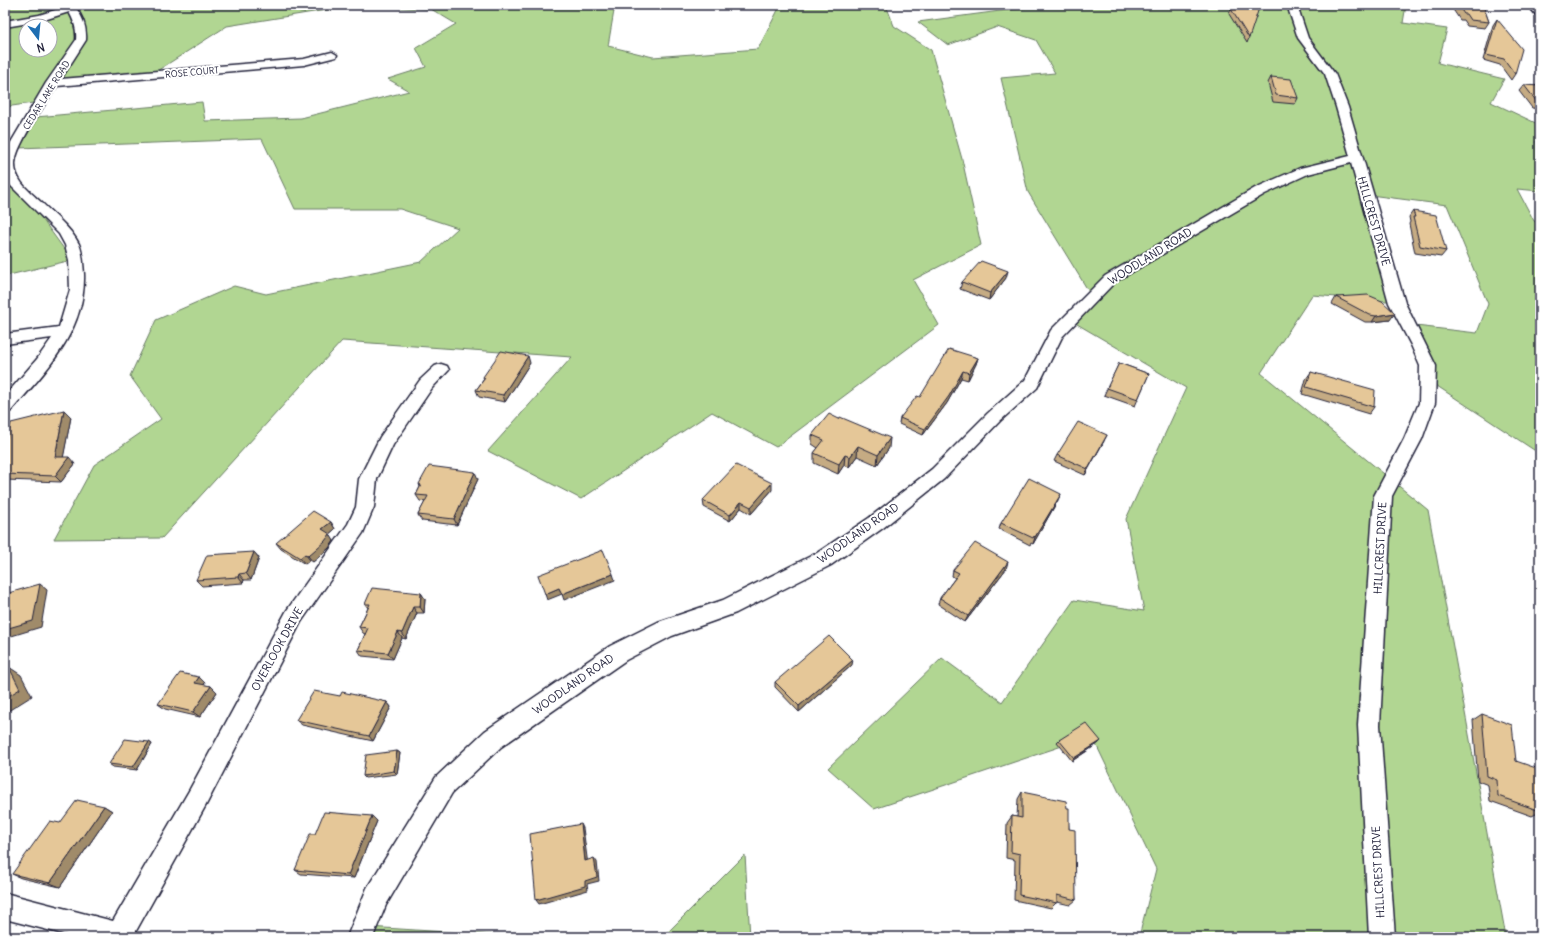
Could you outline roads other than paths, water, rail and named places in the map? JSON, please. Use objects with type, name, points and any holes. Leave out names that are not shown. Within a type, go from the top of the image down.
[{"type":"street","name":"HILLCREST DRIVE","points":[[1297,5],[1294,11],[1303,38],[1330,74],[1342,107],[1397,303],[1419,344],[1428,366],[1427,403],[1413,439],[1383,496],[1369,725],[1382,937]]},
{"type":"street","points":[[1532,5],[1540,14]]},
{"type":"street","points":[[5,24],[41,18],[70,7]]},
{"type":"street","name":"CEDAR LAKE ROAD","points":[[66,331],[77,290],[76,260],[72,245],[64,232],[17,186],[10,174],[9,162],[13,149],[52,84],[76,50],[81,40],[82,31],[80,23],[70,7]]},
{"type":"street","name":"ROSE COURT","points":[[52,84],[304,62],[332,55]]},
{"type":"street","name":"WOODLAND ROAD","points":[[360,937],[376,898],[444,785],[493,739],[618,653],[665,629],[729,606],[824,559],[876,523],[938,474],[994,417],[1031,384],[1056,334],[1110,279],[1260,191],[1304,171],[1356,158]]},
{"type":"street","points":[[5,339],[66,331]]},
{"type":"street","points":[[5,407],[43,363],[66,331]]},
{"type":"street","name":"OVERLOOK DRIVE","points":[[122,936],[294,616],[356,528],[365,507],[368,479],[386,442],[426,384],[441,370]]},
{"type":"street","points":[[5,906],[122,936]]}]
